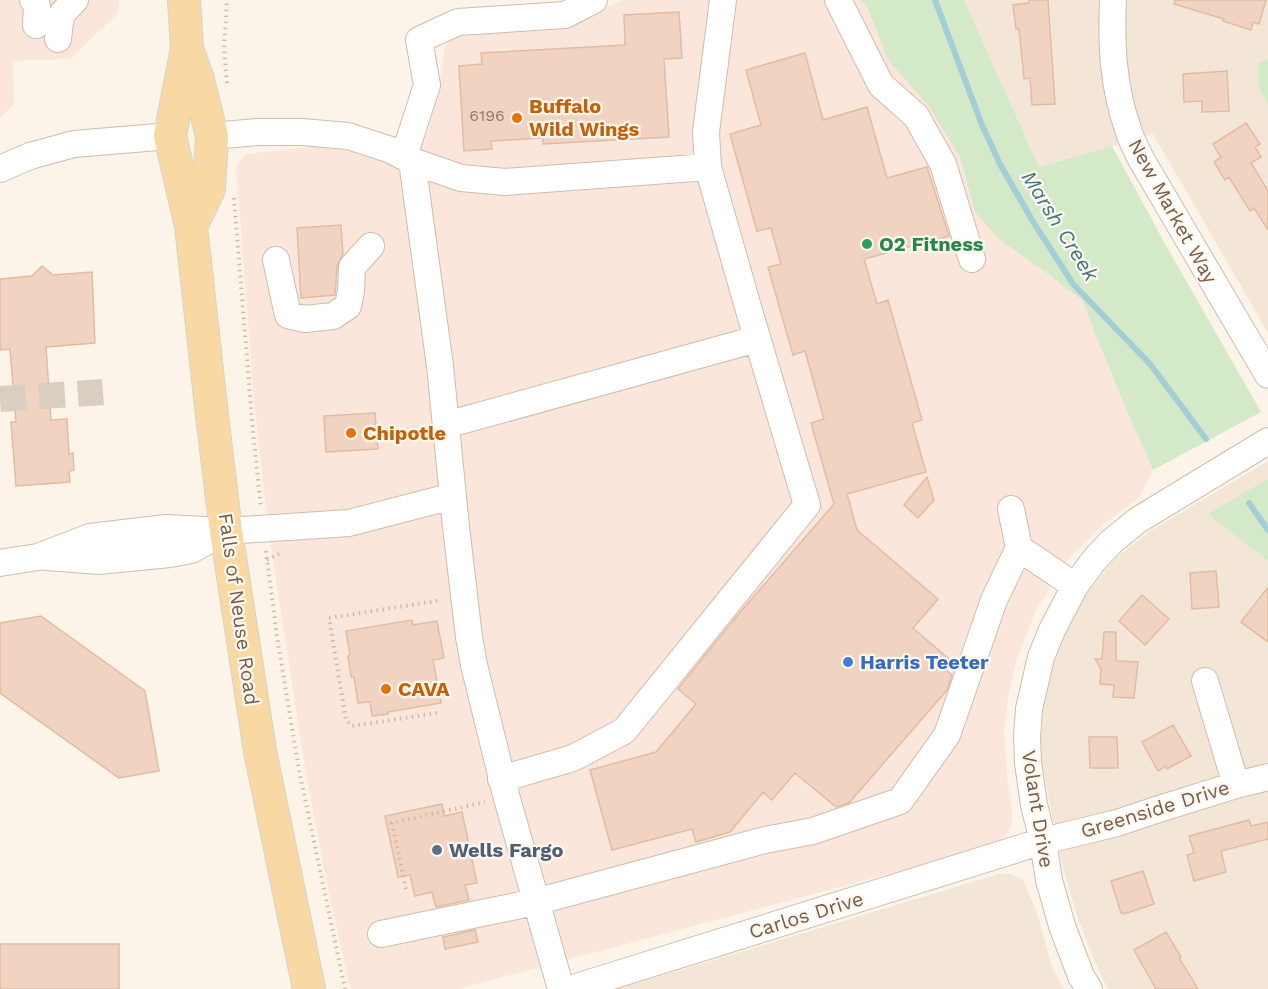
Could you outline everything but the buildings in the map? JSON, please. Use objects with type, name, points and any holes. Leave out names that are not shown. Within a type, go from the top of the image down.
[{"type":"main road","points":[[170,136],[187,48],[184,0]]},
{"type":"main road","points":[[187,48],[198,80],[212,136],[209,189],[191,226]]},
{"type":"main road","name":"Falls of Neuse Road","points":[[170,136],[186,147],[192,164],[191,226],[226,531],[260,751],[309,989]]},
{"type":"street","points":[[33,0],[37,6],[36,25]]},
{"type":"street","points":[[58,39],[61,15],[75,0]]},
{"type":"street","points":[[561,989],[501,779],[472,656],[438,345],[408,158],[427,85],[419,40],[458,22],[565,15],[594,0]]},
{"type":"street","points":[[501,779],[573,758],[624,731],[807,505],[708,167],[706,132],[723,0]]},
{"type":"street","points":[[838,0],[881,85],[916,116],[943,164],[972,259]]},
{"type":"street","name":"New Market Way","points":[[1113,0],[1113,63],[1127,129],[1141,159],[1268,375]]},
{"type":"street","points":[[212,136],[258,132],[302,132],[348,136],[391,150],[461,178],[505,182],[708,167]]},
{"type":"street","points":[[0,169],[30,156],[74,144],[170,136]]},
{"type":"street","points":[[276,260],[288,315],[305,319],[333,316],[348,306],[352,267],[371,246]]},
{"type":"street","points":[[446,425],[757,339]]},
{"type":"street","name":"Volant Drive","points":[[1089,989],[1081,975],[1062,926],[1049,880],[1034,805],[1027,737],[1029,709],[1041,657],[1075,586],[1111,542],[1138,519],[1268,441]]},
{"type":"street","points":[[0,563],[38,557],[99,561],[170,554],[191,550],[226,531],[349,523],[453,496]]},
{"type":"street","points":[[381,934],[535,902],[765,840],[813,831],[900,801],[947,735],[994,600],[1019,548],[1011,508]]},
{"type":"street","points":[[1019,548],[1075,586]]},
{"type":"street","points":[[1205,681],[1236,785]]},
{"type":"street","name":"Greenside Drive","points":[[1043,841],[1117,823],[1268,777]]},
{"type":"street","name":"Carlos Drive","points":[[570,989],[1043,841]]},
{"type":"path","points":[[227,0],[224,49],[227,84]]},
{"type":"path","points":[[234,192],[260,496]]},
{"type":"path","points":[[287,550],[267,560],[300,770],[345,989]]},
{"type":"path","points":[[437,713],[352,726],[346,720],[329,618],[449,599]]},
{"type":"path","points":[[406,889],[392,823],[485,802]]},
{"type":"shaded area","points":[[0,0],[119,0],[118,13],[70,59],[13,61],[14,104],[0,118]]},
{"type":"shaded area","points":[[622,0],[964,0],[1039,167],[1096,336],[1153,470],[1139,498],[1104,524],[1070,557],[1036,610],[1016,661],[1004,731],[1013,817],[1011,827],[1005,837],[993,846],[458,989],[350,989],[305,768],[269,535],[254,401],[236,166],[246,154],[427,134],[439,90],[445,46],[460,33],[594,14]]},
{"type":"shaded area","points":[[964,0],[1268,0],[1268,333],[1153,134],[1039,167]]},
{"type":"shaded area","points":[[1268,461],[1268,989],[1108,989],[1076,913],[1061,859],[1040,756],[1040,718],[1049,667],[1075,609],[1114,559],[1150,531]]},
{"type":"shaded area","points":[[999,874],[1011,874],[1023,880],[1037,912],[1052,967],[1064,989],[618,989]]},
{"type":"green space","points":[[860,0],[964,0],[1039,167],[1112,146],[1261,412],[1153,470],[1083,301],[1000,240],[975,212],[960,157],[930,108],[888,60],[867,6]]},
{"type":"green space","points":[[1268,59],[1268,105],[1258,86],[1258,64]]},
{"type":"green space","points":[[1268,479],[1268,561],[1208,514]]},
{"type":"waterway","name":"Marsh Creek","points":[[935,0],[982,125],[1000,164],[1032,220],[1073,284],[1150,364],[1206,439]]},
{"type":"waterway","name":"Marsh Creek","points":[[1249,503],[1268,530]]},
{"type":"tunnel","points":[[0,399],[103,392]]},
{"type":"place","name":"Buffalo Wild Wings","points":[[517,118]]},
{"type":"place","name":"O2 Fitness","points":[[867,244]]},
{"type":"place","name":"Chipotle","points":[[351,433]]},
{"type":"place","name":"Harris Teeter","points":[[848,662]]},
{"type":"place","name":"CAVA","points":[[386,689]]},
{"type":"place","name":"Wells Fargo","points":[[437,850]]}]
